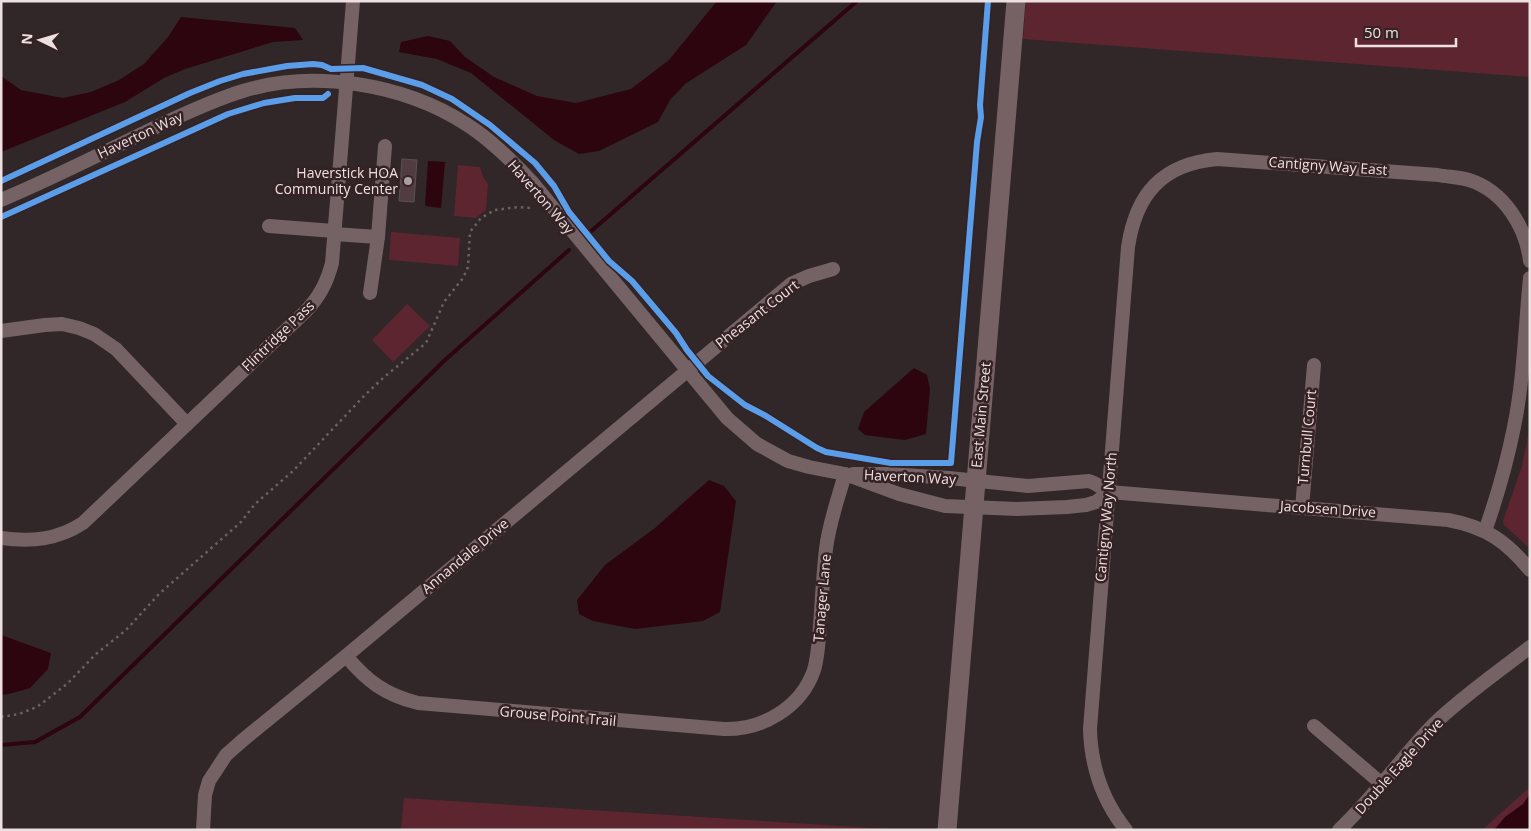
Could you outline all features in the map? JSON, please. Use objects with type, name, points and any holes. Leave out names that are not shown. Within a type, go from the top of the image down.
[{"type":"main road","name":"East Main Street","points":[[947,830],[1016,1]]},
{"type":"street","name":"Flintridge Pass","points":[[1,538],[28,541],[43,540],[59,536],[75,528],[90,517],[318,298],[329,273],[334,233],[353,1]]},
{"type":"street","name":"Haverton Way","points":[[1,200],[193,110],[261,86],[316,81],[346,83],[398,92],[422,101],[468,124],[496,147],[531,181],[686,371],[727,418],[756,444],[798,464],[845,474],[908,497],[945,506],[974,507]]},
{"type":"street","points":[[370,293],[378,237],[385,146]]},
{"type":"street","name":"Cantigny Way East","points":[[1144,198],[1161,179],[1178,169],[1204,160],[1230,159],[1381,170],[1470,180],[1498,198],[1513,213],[1522,230],[1530,261]]},
{"type":"street","name":"Cantigny Way North","points":[[1126,830],[1108,802],[1099,783],[1090,744],[1090,714],[1128,247],[1134,216],[1144,198]]},
{"type":"street","points":[[269,226],[378,237]]},
{"type":"street","name":"Pheasant Court","points":[[686,371],[791,284],[833,268]]},
{"type":"street","points":[[1485,531],[1507,461],[1515,426],[1520,392],[1530,278]]},
{"type":"street","points":[[1,331],[62,324],[94,334],[116,349],[187,424]]},
{"type":"street","name":"Turnbull Court","points":[[1302,508],[1314,366]]},
{"type":"street","name":"Annandale Drive","points":[[202,830],[205,795],[209,781],[226,755],[686,371]]},
{"type":"street","name":"Haverton Way","points":[[845,474],[889,474],[976,481]]},
{"type":"street","name":"Tanager Lane","points":[[782,712],[793,703],[806,686],[814,668],[818,647],[826,549],[834,508],[845,474]]},
{"type":"street","name":"Jacobsen Drive","points":[[976,481],[1028,486],[1088,481],[1109,492],[1448,520],[1469,524],[1485,531],[1510,548],[1530,570]]},
{"type":"street","points":[[974,507],[1030,509],[1086,505],[1096,502],[1109,492]]},
{"type":"street","name":"Double Eagle Drive","points":[[1339,830],[1359,811],[1435,724],[1530,647]]},
{"type":"street","name":"Grouse Point Trail","points":[[346,656],[362,676],[382,689],[403,699],[429,705],[724,729],[740,729],[754,726],[782,712]]},
{"type":"street","points":[[1314,726],[1382,784]]},
{"type":"path","points":[[1,717],[20,714],[37,708],[67,684],[96,654],[126,630],[159,594],[241,522],[255,504],[293,472],[383,378],[426,344],[444,302],[463,278],[468,267],[470,232],[481,218],[495,210],[518,207],[530,208]]},
{"type":"shaded area","points":[[717,1],[777,1],[746,45],[685,84],[670,100],[658,122],[599,151],[579,154],[554,140],[471,73],[437,59],[399,52],[401,42],[428,36],[450,41],[465,57],[494,77],[537,96],[576,103],[631,89],[669,60]]},
{"type":"shaded area","points":[[1026,1],[1530,1],[1530,77],[1023,39]]},
{"type":"shaded area","points":[[181,17],[295,28],[303,40],[273,42],[185,69],[164,78],[125,102],[1,152],[1,76],[21,90],[63,98],[91,92],[119,80],[144,64],[168,37]]},
{"type":"shaded area","points":[[428,161],[445,162],[441,208],[425,206]]},
{"type":"shaded area","points":[[458,165],[480,167],[483,177],[488,184],[486,210],[476,218],[454,216]]},
{"type":"shaded area","points":[[391,232],[460,238],[458,266],[389,260]]},
{"type":"shaded area","points":[[407,304],[430,326],[393,362],[372,340]]},
{"type":"shaded area","points":[[914,368],[927,375],[930,389],[926,434],[905,440],[865,435],[858,429],[864,412]]},
{"type":"shaded area","points":[[1530,426],[1530,549],[1504,525],[1503,521],[1522,466]]},
{"type":"shaded area","points":[[709,480],[724,486],[736,501],[720,612],[703,621],[635,629],[593,621],[579,614],[577,600],[605,565],[655,528]]},
{"type":"shaded area","points":[[1,635],[51,653],[48,669],[30,688],[1,695]]},
{"type":"shaded area","points":[[1530,787],[1530,830],[1482,830]]},
{"type":"shaded area","points":[[1530,794],[1530,830],[1494,830],[1505,817],[1523,804]]},
{"type":"shaded area","points":[[404,798],[903,830],[401,830]]},
{"type":"building","name":"Haverstick HOA Community Center","points":[[402,159],[417,160],[414,202],[399,201]]},
{"type":"waterway","points":[[589,233],[857,1]]},
{"type":"waterway","points":[[1,745],[35,742],[80,717],[445,360],[569,250]]},
{"type":"cycle path","points":[[1,181],[190,93],[243,74],[287,66],[313,64],[331,69],[363,68],[422,85],[452,99],[490,125],[535,163],[554,186],[569,212],[609,261],[632,281],[676,333],[708,376],[745,405],[826,452],[891,463],[951,463],[977,142],[981,117],[980,105],[988,1]]},
{"type":"cycle path","points":[[1,217],[228,114],[264,103],[295,98],[323,98],[328,94]]},
{"type":"place","name":"Haverstick HOA Community Center","points":[[408,181]]}]
